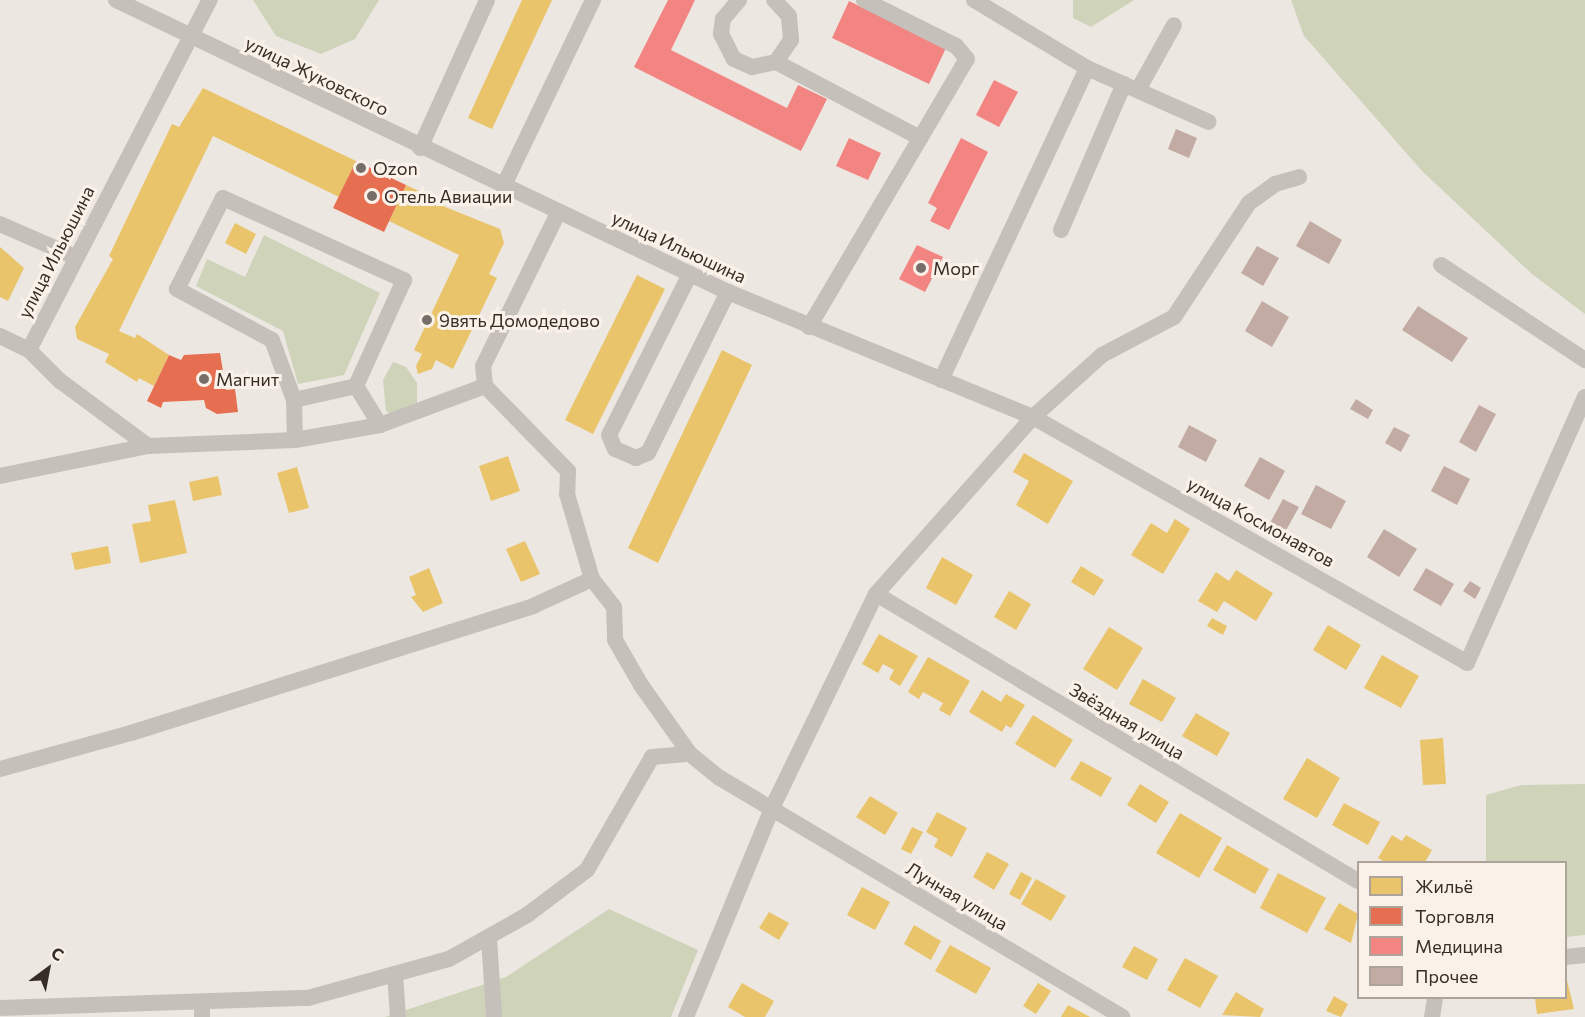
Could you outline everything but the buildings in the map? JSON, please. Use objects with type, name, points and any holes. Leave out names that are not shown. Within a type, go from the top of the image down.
[{"type":"street","name":"улица Жуковского","points":[[116,0],[502,187]]},
{"type":"street","name":"улица Ильюшина","points":[[28,350],[73,256],[210,0]]},
{"type":"street","points":[[420,148],[487,0]]},
{"type":"street","points":[[502,187],[593,0]]},
{"type":"street","points":[[739,0],[723,19],[725,48],[752,66],[776,62],[920,138]]},
{"type":"street","points":[[774,0],[792,27],[787,50],[776,62]]},
{"type":"street","points":[[809,327],[920,138],[965,53],[864,0]]},
{"type":"street","points":[[974,0],[1005,6],[1087,68],[1209,123]]},
{"type":"street","points":[[1062,230],[1131,87],[1174,25]]},
{"type":"street","points":[[940,380],[1087,68]]},
{"type":"street","points":[[691,1014],[772,808],[876,594],[1034,417],[1102,356],[1174,317],[1249,203],[1275,184],[1299,177]]},
{"type":"street","name":"улица Ильюшина","points":[[502,187],[728,292],[1034,417]]},
{"type":"street","points":[[295,440],[294,400],[272,340],[177,289],[223,198],[404,280],[356,386]]},
{"type":"street","points":[[0,769],[131,733],[522,609],[592,579],[567,494],[568,471],[484,386],[483,366],[558,213]]},
{"type":"street","points":[[0,224],[73,256]]},
{"type":"street","points":[[1441,265],[1585,360]]},
{"type":"street","points":[[690,274],[609,435],[615,449],[636,458],[648,453],[728,292]]},
{"type":"street","points":[[0,336],[28,350],[60,381],[148,446]]},
{"type":"street","points":[[356,386],[380,425]]},
{"type":"street","points":[[294,400],[356,386]]},
{"type":"street","points":[[0,476],[148,446],[295,440],[380,425],[484,386]]},
{"type":"street","name":"улица Космонавтов","points":[[1034,417],[1467,663],[1585,397]]},
{"type":"street","name":"Лунная улица","points":[[592,579],[615,606],[615,640],[690,754],[720,778],[1122,1017]]},
{"type":"street","name":"Звёздная улица","points":[[876,594],[1357,880]]},
{"type":"street","points":[[4,1011],[202,1009],[308,998],[449,959],[489,937],[587,870],[652,757],[690,754]]},
{"type":"street","points":[[489,937],[494,1017]]},
{"type":"street","points":[[1567,957],[1585,955]]},
{"type":"street","points":[[395,974],[398,1017]]},
{"type":"street","points":[[1432,1017],[1435,999]]},
{"type":"green space","points":[[253,0],[379,0],[355,39],[321,54],[276,36]]},
{"type":"green space","points":[[1073,0],[1134,0],[1091,27],[1073,18]]},
{"type":"green space","points":[[1291,0],[1585,0],[1585,314],[1532,274],[1422,171],[1304,36]]},
{"type":"green space","points":[[264,235],[380,293],[344,375],[298,384],[283,331],[196,286],[207,259],[245,277]]},
{"type":"green space","points":[[393,362],[406,367],[417,383],[417,405],[393,415],[386,411],[383,380]]},
{"type":"green space","points":[[1585,784],[1585,935],[1567,937],[1567,861],[1486,861],[1486,795],[1521,785]]},
{"type":"green space","points":[[609,909],[698,950],[671,1017],[385,1017],[506,977]]},
{"type":"place","name":"Ozon","points":[[361,168]]},
{"type":"place","name":"Отель Авиации","points":[[372,196]]},
{"type":"place","name":"Морг","points":[[921,268]]},
{"type":"place","name":"9вять Домодедово","points":[[427,320]]},
{"type":"place","name":"Магнит","points":[[204,379]]}]
